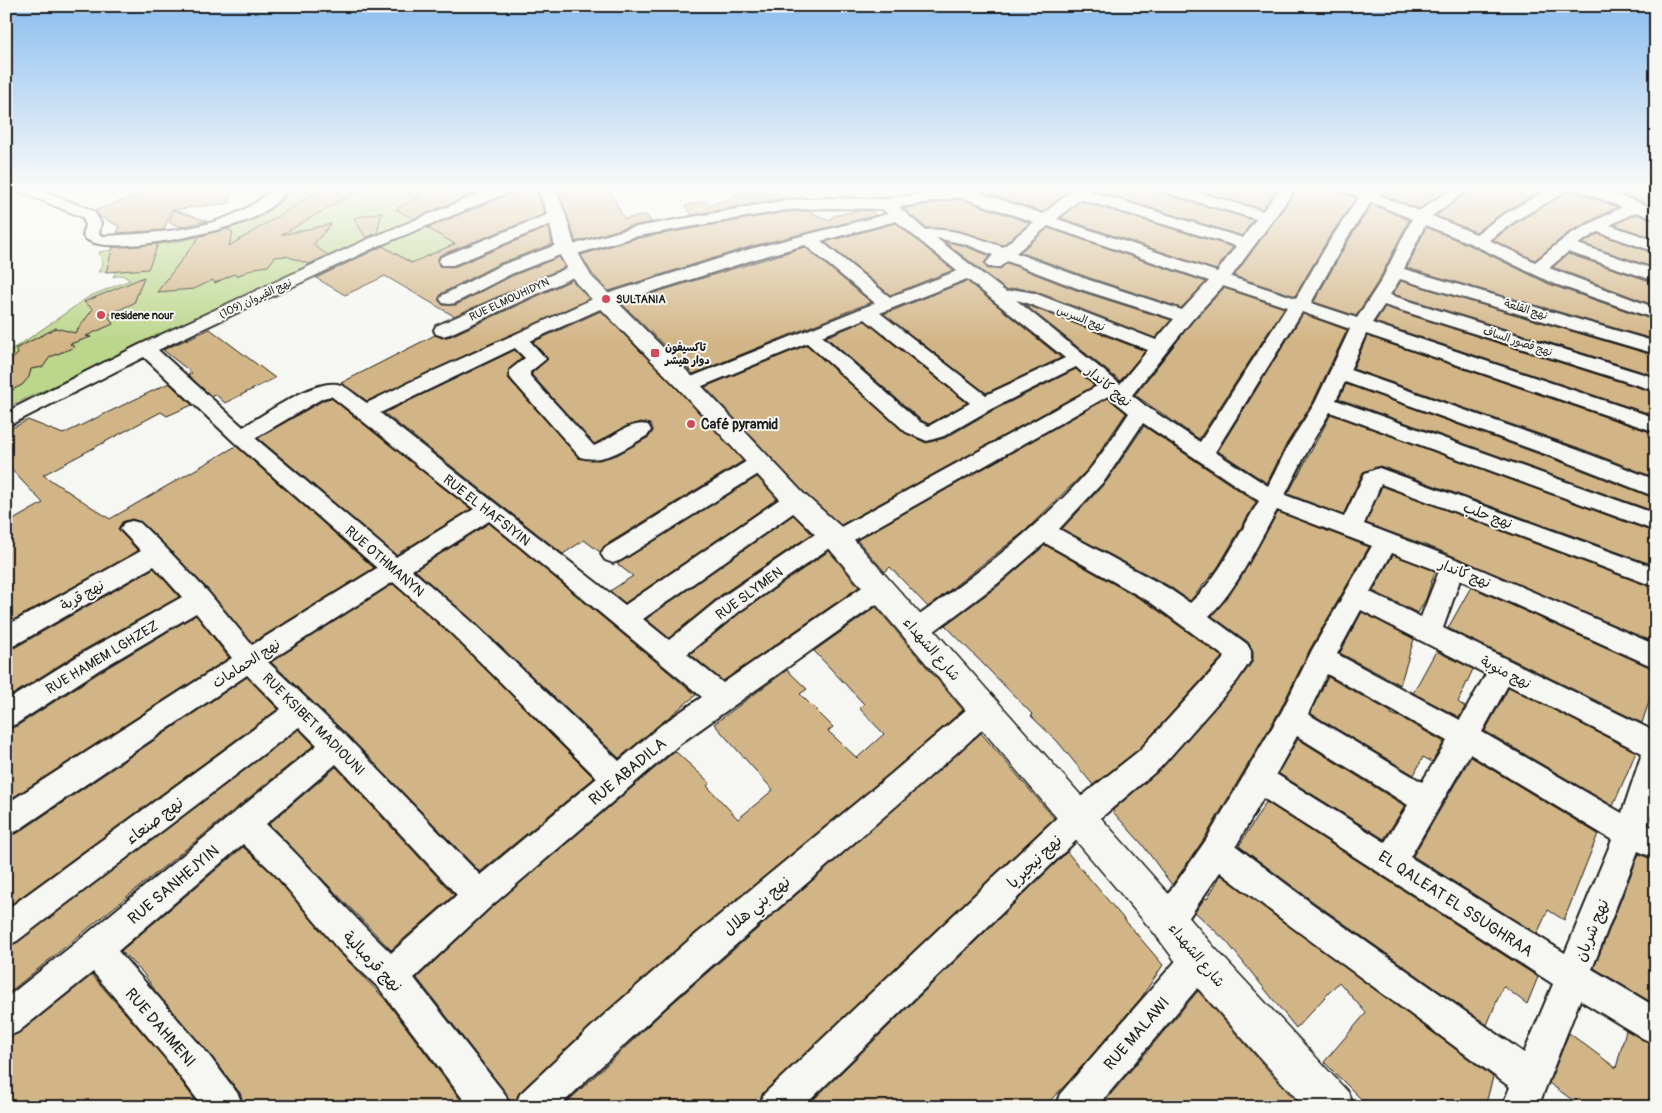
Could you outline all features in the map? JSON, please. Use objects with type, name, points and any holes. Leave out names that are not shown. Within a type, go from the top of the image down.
[{"type":"street","points":[[94,239],[104,241],[130,239]]},
{"type":"street","name":"نهج القيروان (109)","points":[[6,420],[146,349],[382,239]]},
{"type":"street","points":[[447,261],[501,239]]},
{"type":"street","name":"شارع الشهداء","points":[[564,239],[569,256],[603,301],[688,385],[795,500],[835,536],[1168,920],[1199,960],[1333,1107]]},
{"type":"street","points":[[449,299],[505,270],[569,256],[617,239]]},
{"type":"street","points":[[366,412],[603,301],[756,253],[812,239]]},
{"type":"street","name":"نهج كاندار","points":[[925,239],[1078,359],[1140,412],[1272,499],[1453,568],[1656,657]]},
{"type":"street","points":[[963,239],[986,246],[1084,284],[1185,317]]},
{"type":"street","points":[[688,385],[867,312],[972,275],[1023,239]]},
{"type":"street","points":[[1102,239],[1656,425]]},
{"type":"street","points":[[1231,239],[1246,244]]},
{"type":"street","points":[[1115,391],[1160,348],[1220,279],[1250,239]]},
{"type":"street","points":[[1203,454],[1299,305],[1339,239]]},
{"type":"street","points":[[1043,531],[1159,595],[1191,618],[1210,600],[1222,583],[1272,499],[1300,444],[1325,403],[1361,325],[1395,272],[1410,239]]},
{"type":"street","points":[[1473,239],[1582,289],[1656,314]]},
{"type":"street","points":[[1537,269],[1574,239]]},
{"type":"street","points":[[1633,239],[1656,247]]},
{"type":"street","points":[[809,240],[888,304]]},
{"type":"street","points":[[1565,245],[1656,276]]},
{"type":"street","name":"RUE ELMOUHIDYN","points":[[443,330],[569,256]]},
{"type":"street","name":"نهج القلعة","points":[[1395,272],[1656,348]]},
{"type":"street","name":"نهج السرس","points":[[1002,298],[1017,295],[1028,298],[1160,348]]},
{"type":"street","name":"نهج قصور الساف","points":[[1380,298],[1656,385]]},
{"type":"street","points":[[867,312],[984,404]]},
{"type":"street","points":[[809,335],[922,433],[937,432],[984,404],[1078,359]]},
{"type":"street","points":[[518,340],[536,359],[520,370],[520,377],[588,452],[601,452],[641,430]]},
{"type":"street","name":"RUE OTHMANYN","points":[[146,349],[241,437],[314,498],[460,626],[618,779]]},
{"type":"street","points":[[1339,373],[1570,455],[1656,489]]},
{"type":"street","name":"RUE EL HAFSIYIN","points":[[241,437],[327,390],[336,390],[490,510],[721,697]]},
{"type":"street","name":"RUE SLYMEN","points":[[668,655],[731,604],[835,536],[1115,391]]},
{"type":"street","points":[[1325,403],[1656,523]]},
{"type":"street","points":[[916,631],[988,578],[1043,531],[1097,475],[1140,412]]},
{"type":"street","points":[[613,554],[760,463]]},
{"type":"street","name":"نهج حلب","points":[[1350,529],[1373,478],[1379,475],[1656,578]]},
{"type":"street","points":[[624,619],[795,500]]},
{"type":"street","name":"نهج الحمامات","points":[[6,821],[249,660],[490,510]]},
{"type":"street","name":"RUE KSIBET MADIOUNI","points":[[132,529],[157,552],[199,599],[249,660],[302,710],[479,896]]},
{"type":"street","points":[[1168,920],[1217,850],[1256,778],[1292,719],[1322,658],[1386,542]]},
{"type":"street","name":"نهج قربة","points":[[6,638],[157,552]]},
{"type":"street","points":[[1428,633],[1453,568]]},
{"type":"street","name":"RUE ABADILA","points":[[391,976],[479,896],[671,734],[721,697],[880,588]]},
{"type":"street","name":"نهج منوبة","points":[[1356,597],[1656,746]]},
{"type":"street","name":"RUE HAMEM LGHZEZ","points":[[6,716],[90,662],[199,599]]},
{"type":"street","name":"نهج نيجيريا","points":[[777,1107],[1079,817],[1150,759],[1169,740],[1238,660],[1239,654],[1236,648],[1213,635],[1191,618]]},
{"type":"street","points":[[1322,658],[1639,837]]},
{"type":"street","points":[[1391,861],[1465,738],[1502,670]]},
{"type":"street","name":"نهج صنعاء","points":[[6,930],[302,710]]},
{"type":"street","name":"نهج بني هلال","points":[[533,1107],[668,981],[756,904],[924,765],[985,710]]},
{"type":"street","points":[[1292,719],[1426,800]]},
{"type":"street","name":"RUE SANHEJYIN","points":[[6,1020],[95,949],[337,746]]},
{"type":"street","name":"نهج شربان","points":[[1526,1093],[1572,978],[1639,837],[1656,752]]},
{"type":"street","name":"EL QALEAT EL SSUGHRAA","points":[[1256,778],[1391,861],[1572,978],[1656,1027]]},
{"type":"street","name":"نهج قرمبالية","points":[[245,824],[286,863],[351,938],[391,976],[492,1107]]},
{"type":"street","points":[[1217,850],[1304,916],[1526,1093]]},
{"type":"street","name":"RUE DAHMENI","points":[[95,949],[186,1055],[225,1107]]},
{"type":"street","name":"RUE MALAWI","points":[[1073,1107],[1199,960]]},
{"type":"green space","name":"residene nour","points":[[190,239],[371,239],[6,408],[6,352],[21,344],[90,296],[130,280],[122,275],[113,277],[116,271],[98,272],[103,264],[99,252]]},
{"type":"green space","points":[[397,239],[447,239],[455,244],[430,255],[442,262],[425,270],[382,246]]},
{"type":"building","points":[[198,239],[231,239],[229,246],[241,239],[318,239],[313,245],[328,255],[309,264],[286,256],[275,257],[268,266],[255,268],[237,276],[234,274],[215,283],[213,280],[194,289],[157,292]]},
{"type":"building","points":[[446,239],[481,239],[440,255],[437,260],[439,266],[454,267],[521,239],[551,239],[552,244],[498,264],[442,293],[438,300],[443,305],[456,305],[512,276],[559,257],[565,267],[454,316],[385,276],[345,295],[316,278],[383,246],[411,263],[455,244]]},
{"type":"building","points":[[575,239],[587,239],[576,242]]},
{"type":"building","points":[[633,239],[781,239],[749,247],[609,291],[593,275],[581,255]]},
{"type":"building","points":[[836,239],[915,239],[953,270],[890,295],[825,242]]},
{"type":"building","points":[[984,239],[1010,239],[1003,245]]},
{"type":"building","points":[[1035,239],[1080,239],[1206,282],[1181,308],[1090,278],[1020,252]]},
{"type":"building","points":[[1123,239],[1206,239],[1233,247],[1216,270]]},
{"type":"building","points":[[1261,239],[1328,239],[1295,296],[1234,276]]},
{"type":"building","points":[[1349,239],[1400,239],[1379,280],[1356,316],[1314,302]]},
{"type":"building","points":[[1420,239],[1454,239],[1551,285],[1656,321],[1656,340],[1407,268]]},
{"type":"building","points":[[1494,239],[1561,239],[1535,260],[1493,240]]},
{"type":"building","points":[[1590,239],[1612,239],[1656,254],[1656,268],[1582,244]]},
{"type":"building","points":[[944,241],[990,256],[984,263],[988,269],[1000,269],[1007,263],[1076,290],[1171,320],[1155,338],[1035,291],[1017,288],[1006,290]]},
{"type":"building","points":[[158,244],[148,269],[106,272],[113,247]]},
{"type":"building","points":[[805,247],[871,302],[693,374],[621,303]]},
{"type":"building","points":[[1568,254],[1656,283],[1656,306],[1553,267]]},
{"type":"building","points":[[144,277],[134,303],[108,315],[113,324],[86,336],[91,337],[70,344],[75,347],[50,357],[43,367],[31,369],[29,377],[22,385],[6,393],[6,364],[18,354],[15,349],[56,328],[75,333],[93,309],[84,302]]},
{"type":"building","points":[[572,280],[589,299],[367,401],[341,383],[435,335],[442,338],[451,336]]},
{"type":"building","points":[[967,281],[1061,358],[986,393],[884,314]]},
{"type":"building","points":[[1401,281],[1656,356],[1656,376],[1393,294]]},
{"type":"building","points":[[1224,288],[1284,308],[1199,439],[1135,395],[1192,322]]},
{"type":"building","points":[[1024,304],[1145,351],[1120,381]]},
{"type":"building","points":[[1385,307],[1656,393],[1656,416],[1375,322]]},
{"type":"building","points":[[601,311],[679,391],[743,461],[604,546],[600,552],[584,540],[563,554],[384,413],[515,350],[522,358],[509,369],[508,378],[579,458],[599,460],[617,455],[649,437],[653,431],[650,424],[641,422],[627,426],[594,444],[532,375],[548,359],[533,342]]},
{"type":"building","points":[[1303,314],[1347,330],[1313,402],[1287,443],[1267,483],[1218,451]]},
{"type":"building","points":[[865,321],[967,403],[929,424],[921,420],[826,337]]},
{"type":"building","points":[[210,329],[275,378],[225,403],[215,394],[211,396],[188,375],[192,373],[163,350]]},
{"type":"building","points":[[1367,336],[1656,434],[1656,478],[1579,448],[1353,369]]},
{"type":"building","points":[[807,345],[905,433],[926,443],[945,438],[992,411],[1076,369],[1094,386],[841,525],[805,493],[705,387]]},
{"type":"building","points":[[169,383],[192,405],[167,416],[161,412],[43,475],[110,519],[236,446],[374,568],[252,643],[209,591],[166,546],[141,522],[132,519],[122,522],[118,529],[138,551],[6,624],[6,524],[43,503],[6,464],[6,431],[28,420],[63,434]]},
{"type":"building","points":[[1346,384],[1561,462],[1656,499],[1656,512],[1339,399]]},
{"type":"building","points":[[331,398],[471,509],[396,555],[258,438],[324,400]]},
{"type":"building","points":[[1108,398],[1126,413],[1089,468],[1025,531],[928,607],[890,567],[885,572],[857,540]]},
{"type":"building","points":[[1331,414],[1656,533],[1656,566],[1380,466],[1363,472],[1343,515],[1288,494]]},
{"type":"building","points":[[1144,426],[1256,502],[1218,567],[1190,601],[1169,586],[1062,529],[1107,481]]},
{"type":"building","points":[[757,477],[777,499],[625,603],[610,591],[633,576],[617,564]]},
{"type":"building","points":[[1382,486],[1656,589],[1656,643],[1441,551],[1366,523]]},
{"type":"building","points":[[1278,512],[1369,547],[1310,649],[1280,710],[1204,839],[1172,885],[1142,844],[1113,810],[1161,769],[1238,682],[1253,661],[1253,651],[1248,642],[1212,616],[1239,581]]},
{"type":"building","points":[[793,515],[812,534],[721,595],[669,638],[646,619]]},
{"type":"building","points":[[489,523],[696,695],[619,758],[470,618],[415,570]]},
{"type":"building","points":[[1045,545],[1149,604],[1222,657],[1139,749],[1093,785],[1058,742],[945,625],[998,586]]},
{"type":"building","points":[[829,551],[859,587],[723,681],[690,654],[741,612]]},
{"type":"building","points":[[1393,555],[1435,571],[1426,599],[1418,613],[1373,591]]},
{"type":"building","points":[[154,568],[179,597],[80,652],[6,699],[6,650],[16,647]]},
{"type":"building","points":[[393,584],[450,634],[594,778],[480,872],[348,736],[271,662]]},
{"type":"building","points":[[1471,587],[1656,670],[1656,680],[1642,723],[1448,628]]},
{"type":"building","points":[[876,607],[963,710],[889,774],[687,940],[602,1015],[519,1093],[512,1107],[506,1093],[417,978],[491,908],[675,751],[710,783],[707,786],[738,819],[773,790],[714,724],[787,670],[807,689],[800,694],[833,727],[828,731],[857,758],[884,734],[859,708],[864,704],[814,651]]},
{"type":"building","points":[[1362,612],[1414,639],[1400,685],[1340,653]]},
{"type":"building","points":[[196,615],[229,658],[6,802],[6,730],[17,726],[100,672]]},
{"type":"building","points":[[1436,651],[1473,669],[1458,702],[1465,707],[1459,717],[1413,693]]},
{"type":"building","points":[[247,677],[278,709],[6,908],[6,837],[18,833]]},
{"type":"building","points":[[1328,677],[1444,742],[1432,762],[1423,757],[1414,775],[1310,713]]},
{"type":"building","points":[[1509,687],[1636,752],[1613,806],[1485,731]]},
{"type":"building","points":[[299,729],[314,745],[6,995],[6,948],[18,942]]},
{"type":"building","points":[[981,733],[1054,818],[763,1093],[757,1107],[562,1107],[667,1008]]},
{"type":"building","points":[[1298,739],[1405,806],[1384,839],[1278,773]]},
{"type":"building","points":[[1471,757],[1598,834],[1564,920],[1548,910],[1537,934],[1413,856]]},
{"type":"building","points":[[336,767],[454,895],[391,950],[269,824]]},
{"type":"building","points":[[1266,802],[1538,977],[1527,1004],[1503,986],[1487,1025],[1315,903],[1239,846]]},
{"type":"building","points":[[243,847],[274,875],[338,951],[384,998],[466,1107],[245,1107],[240,1093],[208,1052],[156,992],[143,973],[121,951]]},
{"type":"building","points":[[1067,852],[1163,965],[1141,998],[1044,1107],[806,1107]]},
{"type":"building","points":[[1639,854],[1656,861],[1656,1005],[1594,968]]},
{"type":"building","points":[[1221,875],[1493,1077],[1485,1107],[1369,1107],[1324,1062],[1366,1013],[1339,982],[1296,1028],[1227,942],[1195,912],[1205,898],[1207,899]]},
{"type":"building","points":[[92,975],[165,1059],[200,1107],[6,1107],[6,1039],[19,1033]]},
{"type":"building","points":[[1198,991],[1301,1107],[1100,1107]]},
{"type":"building","points":[[1626,1030],[1656,1046],[1656,1107],[1582,1107],[1549,1083],[1569,1033],[1616,1068]]},
{"type":"place","name":"SULTANIA","points":[[606,299]]},
{"type":"place","name":"residene nour","points":[[101,315]]},
{"type":"place","name":"تاكسيفون دوار هيشر","points":[[655,353]]},
{"type":"place","name":"Café pyramid","points":[[691,424]]}]
